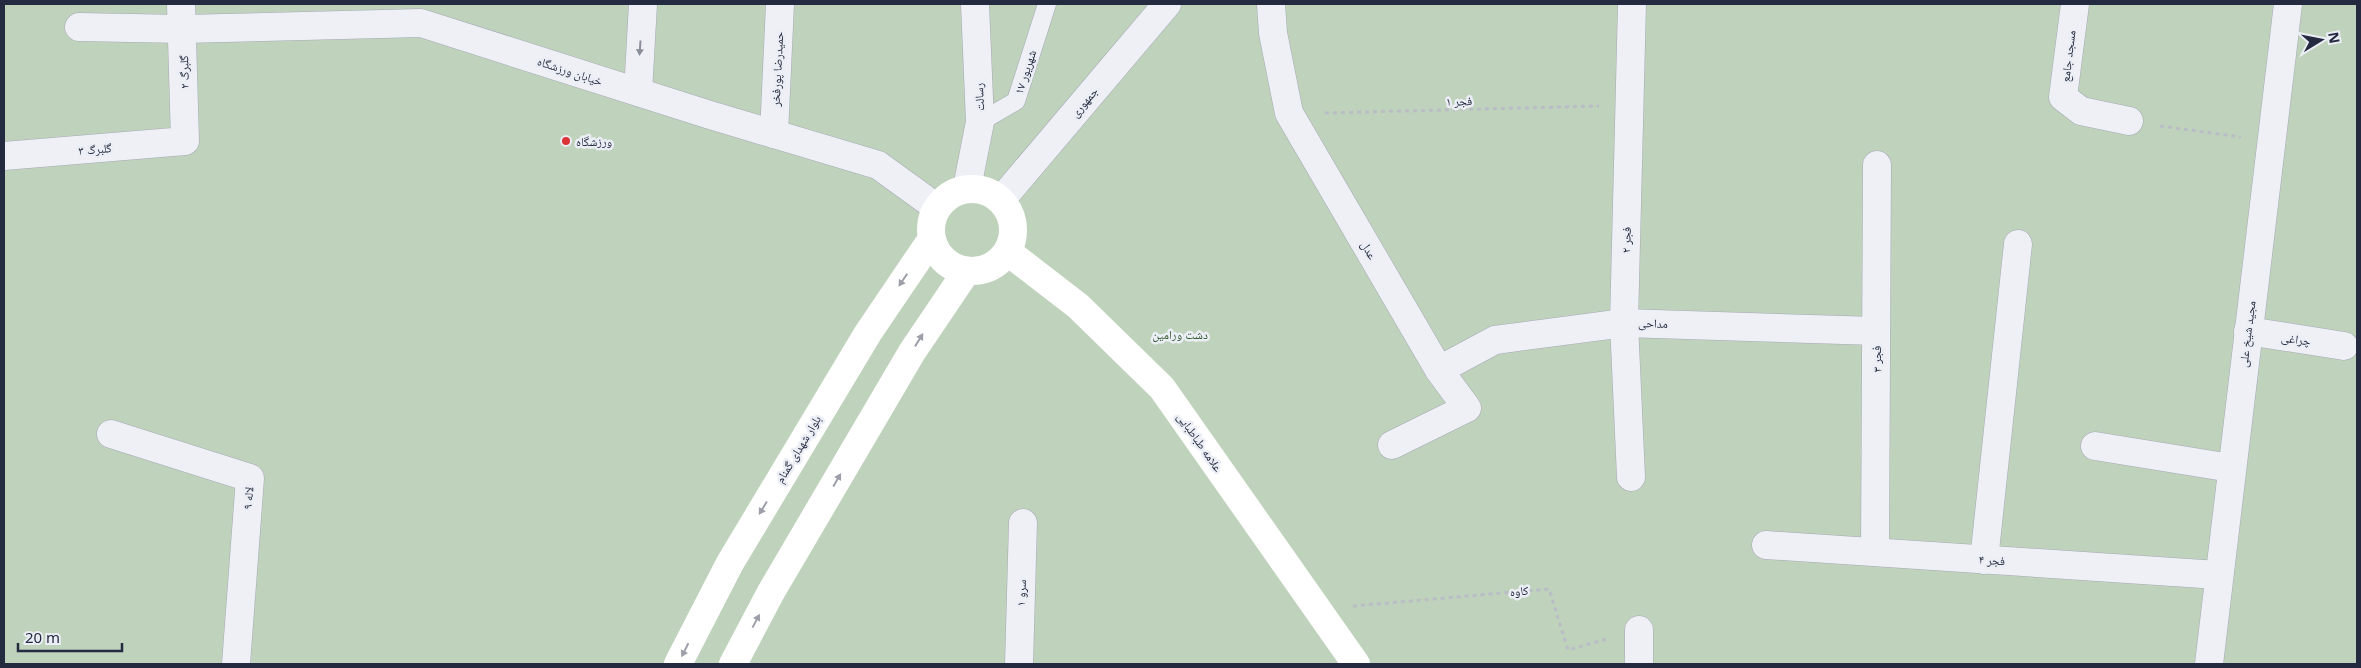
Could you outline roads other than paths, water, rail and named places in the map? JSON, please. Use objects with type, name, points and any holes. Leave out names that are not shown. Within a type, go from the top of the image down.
[{"type":"street","points":[[638,92],[643,4]]},
{"type":"street","name":"حمیدرضا پورفخر","points":[[774,134],[780,4]]},
{"type":"street","name":"رسالت","points":[[967,188],[980,122],[975,4]]},
{"type":"street","name":"جمهوری","points":[[1001,200],[1167,4]]},
{"type":"street","name":"عدل","points":[[1271,4],[1273,33],[1289,113],[1439,370],[1467,408],[1392,445]]},
{"type":"street","name":"فجر ۲","points":[[1631,477],[1624,322],[1632,4]]},
{"type":"street","name":"مسجد جامع","points":[[2075,4],[2063,97],[2081,111],[2129,121]]},
{"type":"street","name":"مجید شیخ علی","points":[[2209,664],[2218,575],[2288,4]]},
{"type":"street","name":"خیابان ورزشگاه","points":[[80,27],[182,16],[421,14],[638,92],[878,166],[936,207]]},
{"type":"street","name":"گلبرگ ۲","points":[[182,16],[185,141]]},
{"type":"street","name":"گلبرگ ۳","points":[[4,156],[185,141]]},
{"type":"street","name":"فجر ۳","points":[[1875,552],[1877,165]]},
{"type":"street","points":[[967,188],[986,190],[1001,200],[1011,216],[1013,235],[1008,252],[996,264],[982,271],[966,272],[950,266],[938,255],[931,240],[931,223],[936,207],[950,194],[967,188]]},
{"type":"street","name":"بلوار شهدای گمنام","points":[[678,664],[730,563],[868,333],[931,240]]},
{"type":"street","points":[[1984,560],[2018,244]]},
{"type":"street","name":"علامه طباطبایی","points":[[1008,252],[1078,306],[1162,388],[1356,664]]},
{"type":"street","points":[[733,664],[771,592],[912,352],[966,272]]},
{"type":"street","name":"مداحی","points":[[1439,370],[1495,340],[1624,322],[1876,331]]},
{"type":"street","name":"چراغی","points":[[2248,331],[2344,346]]},
{"type":"street","name":"لاله ۹","points":[[111,434],[250,478],[236,664]]},
{"type":"street","points":[[2095,446],[2231,468]]},
{"type":"street","name":"سرو ۱","points":[[1019,664],[1023,522]]},
{"type":"street","name":"فجر ۴","points":[[1766,545],[2218,575]]},
{"type":"street","points":[[1639,630],[1639,664]]},
{"type":"lane","name":"۱۷ شهریور","points":[[980,122],[1016,101],[1047,4]]},
{"type":"place","name":"ورزشگاه","points":[[566,141]]},
{"type":"park label","name":"دشت ورامین","points":[[1180,334]]}]
